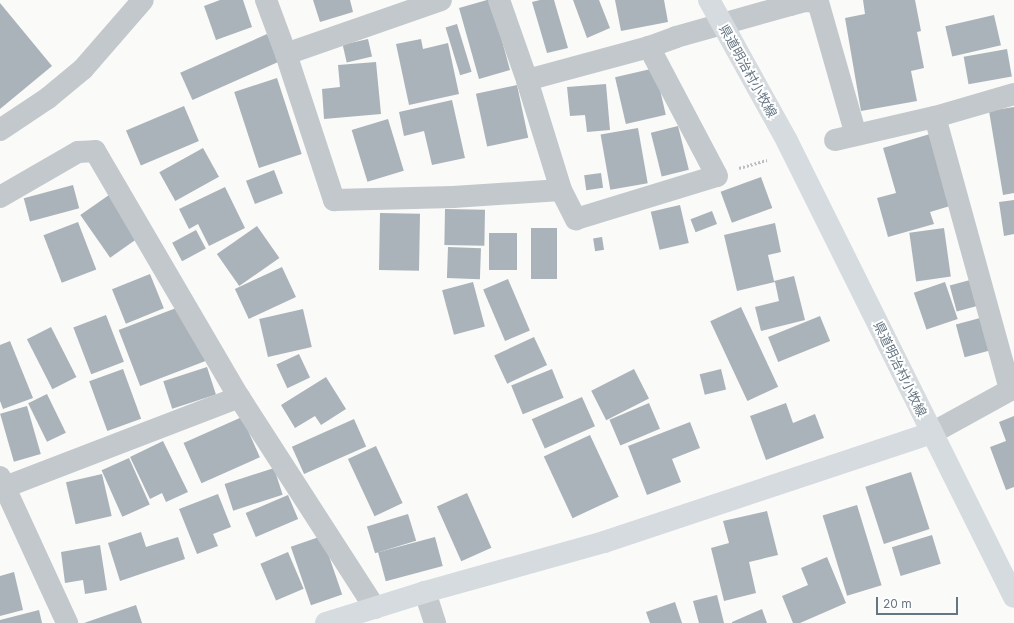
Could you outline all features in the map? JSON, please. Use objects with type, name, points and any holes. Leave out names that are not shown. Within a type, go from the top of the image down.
[{"type":"main road","name":"県道明治村小牧線","points":[[709,0],[787,141],[1014,597]]},
{"type":"main road","name":"県道明治村小牧線","points":[[726,0],[787,141]]},
{"type":"main road","points":[[326,623],[425,592],[604,542],[932,433]]},
{"type":"street","points":[[0,130],[48,98],[83,69],[143,0]]},
{"type":"street","points":[[266,0],[286,54],[334,200],[453,197],[561,190]]},
{"type":"street","points":[[286,54],[441,0]]},
{"type":"street","points":[[499,0],[527,80],[561,190],[576,219],[717,176],[649,47]]},
{"type":"street","points":[[527,80],[649,47],[676,37],[804,1],[818,2],[845,138],[935,117],[1014,94]]},
{"type":"street","points":[[932,433],[1012,389],[935,117]]},
{"type":"street","points":[[0,196],[78,152],[95,151],[239,397],[375,608]]},
{"type":"street","points":[[67,623],[2,482],[239,397]]},
{"type":"street","points":[[425,592],[435,623]]},
{"type":"building","points":[[220,0],[243,0],[252,27],[216,40],[204,6]]},
{"type":"building","points":[[313,0],[350,0],[353,12],[320,22]]},
{"type":"building","points":[[491,0],[510,70],[479,79],[459,8]]},
{"type":"building","points":[[540,0],[554,0],[568,48],[547,53],[532,2]]},
{"type":"building","points":[[573,0],[599,0],[610,28],[587,38]]},
{"type":"building","points":[[615,0],[664,0],[668,22],[621,31]]},
{"type":"building","points":[[863,0],[915,0],[921,31],[917,32],[924,68],[911,71],[917,101],[861,111],[845,18],[865,14]]},
{"type":"building","points":[[0,3],[52,66],[0,109]]},
{"type":"building","points":[[994,15],[1001,45],[952,56],[945,26]]},
{"type":"building","points":[[457,24],[472,72],[460,75],[446,28]]},
{"type":"building","points":[[267,34],[279,61],[192,100],[180,73]]},
{"type":"building","points":[[368,39],[372,57],[347,62],[343,45]]},
{"type":"building","points":[[421,39],[423,49],[448,43],[459,94],[409,105],[396,44]]},
{"type":"building","points":[[1007,49],[1012,77],[969,84],[964,57]]},
{"type":"building","points":[[376,62],[381,114],[324,119],[322,89],[340,87],[338,65]]},
{"type":"building","points":[[655,68],[666,115],[626,124],[615,77]]},
{"type":"building","points":[[277,78],[302,154],[259,168],[234,92]]},
{"type":"building","points":[[606,84],[610,130],[587,132],[585,115],[570,116],[567,87]]},
{"type":"building","points":[[517,85],[528,138],[487,147],[476,94]]},
{"type":"building","points":[[452,100],[465,158],[432,165],[424,131],[404,136],[399,112]]},
{"type":"building","points":[[184,106],[199,141],[141,166],[126,131]]},
{"type":"building","points":[[1014,107],[1014,193],[1003,195],[989,111]]},
{"type":"building","points":[[388,119],[404,171],[367,182],[352,130]]},
{"type":"building","points":[[678,126],[689,170],[662,176],[651,133]]},
{"type":"building","points":[[638,128],[648,183],[610,190],[601,135]]},
{"type":"building","points":[[930,134],[950,206],[930,212],[934,224],[888,237],[877,198],[896,193],[883,148]]},
{"type":"building","points":[[203,148],[219,177],[175,201],[159,172]]},
{"type":"building","points":[[274,170],[283,193],[255,204],[246,181]]},
{"type":"building","points":[[601,173],[603,188],[586,190],[584,175]]},
{"type":"building","points":[[761,177],[772,208],[732,223],[721,192]]},
{"type":"building","points":[[73,185],[79,208],[30,221],[24,198]]},
{"type":"building","points":[[225,187],[245,228],[209,246],[198,224],[189,229],[179,209]]},
{"type":"building","points":[[109,195],[139,238],[110,258],[80,215]]},
{"type":"building","points":[[1014,200],[1014,234],[1004,236],[999,202]]},
{"type":"building","points":[[680,205],[689,243],[660,250],[651,212]]},
{"type":"building","points":[[445,209],[485,210],[484,246],[444,245]]},
{"type":"building","points":[[712,211],[717,224],[696,232],[691,219]]},
{"type":"building","points":[[380,213],[420,214],[419,271],[379,270]]},
{"type":"building","points":[[78,222],[96,270],[62,283],[43,235]]},
{"type":"building","points":[[775,223],[781,252],[768,255],[774,281],[794,276],[805,320],[761,331],[755,307],[779,301],[775,282],[737,291],[724,235]]},
{"type":"building","points":[[257,226],[279,258],[239,286],[217,254]]},
{"type":"building","points":[[531,228],[557,228],[557,279],[531,279]]},
{"type":"building","points":[[944,228],[951,277],[916,281],[909,233]]},
{"type":"building","points":[[196,230],[206,249],[182,261],[172,243]]},
{"type":"building","points":[[489,233],[517,233],[517,270],[489,270]]},
{"type":"building","points":[[602,237],[604,250],[595,251],[593,238]]},
{"type":"building","points":[[448,247],[481,248],[480,279],[447,278]]},
{"type":"building","points":[[282,267],[296,297],[249,319],[235,289]]},
{"type":"building","points":[[150,274],[164,308],[126,324],[112,289]]},
{"type":"building","points":[[508,279],[530,331],[505,341],[483,290]]},
{"type":"building","points":[[970,280],[977,306],[957,312],[950,285]]},
{"type":"building","points":[[473,282],[485,326],[454,335],[442,290]]},
{"type":"building","points":[[945,282],[958,319],[926,330],[914,293]]},
{"type":"building","points":[[184,305],[206,361],[140,386],[119,330]]},
{"type":"building","points":[[741,307],[778,387],[747,401],[710,321]]},
{"type":"building","points":[[303,309],[312,347],[268,357],[259,319]]},
{"type":"building","points":[[106,315],[124,362],[91,374],[73,328]]},
{"type":"building","points":[[820,316],[830,341],[778,362],[768,337]]},
{"type":"building","points":[[980,318],[989,351],[965,357],[956,324]]},
{"type":"building","points":[[51,327],[76,377],[52,389],[27,339]]},
{"type":"building","points":[[534,337],[547,365],[507,384],[494,356]]},
{"type":"building","points":[[10,341],[33,398],[3,409],[0,401],[0,345]]},
{"type":"building","points":[[299,354],[310,378],[287,388],[276,365]]},
{"type":"building","points":[[207,367],[216,395],[172,409],[163,381]]},
{"type":"building","points":[[123,369],[141,419],[107,431],[89,381]]},
{"type":"building","points":[[552,369],[564,398],[523,414],[511,385]]},
{"type":"building","points":[[634,369],[649,398],[606,420],[591,391]]},
{"type":"building","points":[[721,369],[726,389],[705,395],[700,374]]},
{"type":"building","points":[[326,377],[346,409],[321,425],[315,416],[295,428],[281,405]]},
{"type":"building","points":[[47,394],[66,433],[47,442],[28,403]]},
{"type":"building","points":[[582,397],[595,426],[545,449],[532,419]]},
{"type":"building","points":[[649,403],[660,429],[620,446],[609,420]]},
{"type":"building","points":[[786,403],[793,423],[815,414],[824,438],[766,460],[750,416]]},
{"type":"building","points":[[27,406],[41,454],[14,462],[0,414]]},
{"type":"building","points":[[1014,416],[1014,487],[1006,490],[990,447],[1006,441],[999,422]]},
{"type":"building","points":[[242,417],[260,457],[201,483],[184,443]]},
{"type":"building","points":[[354,419],[366,446],[304,474],[292,447]]},
{"type":"building","points":[[690,422],[700,448],[672,459],[681,482],[647,495],[628,446]]},
{"type":"building","points":[[590,435],[619,497],[573,518],[544,457]]},
{"type":"building","points":[[163,441],[188,492],[166,502],[162,493],[150,499],[130,457]]},
{"type":"building","points":[[376,446],[403,503],[375,516],[348,459]]},
{"type":"building","points":[[129,458],[150,505],[122,517],[102,470]]},
{"type":"building","points":[[274,468],[283,495],[233,511],[225,484]]},
{"type":"building","points":[[911,472],[930,529],[884,544],[865,487]]},
{"type":"building","points":[[102,474],[112,516],[76,524],[66,482]]},
{"type":"building","points":[[467,493],[491,548],[461,561],[437,506]]},
{"type":"building","points":[[218,494],[231,527],[213,534],[218,546],[197,554],[179,509]]},
{"type":"building","points":[[288,495],[298,519],[256,537],[246,513]]},
{"type":"building","points":[[857,505],[882,585],[847,596],[823,516]]},
{"type":"building","points":[[767,511],[778,555],[749,562],[756,593],[724,601],[711,548],[729,543],[723,521]]},
{"type":"building","points":[[408,514],[416,541],[375,553],[367,527]]},
{"type":"building","points":[[141,532],[146,547],[178,537],[185,559],[120,581],[108,543]]},
{"type":"building","points":[[932,535],[941,564],[901,576],[892,547]]},
{"type":"building","points":[[322,536],[342,595],[311,605],[291,547]]},
{"type":"building","points":[[435,537],[443,566],[386,581],[378,552]]},
{"type":"building","points":[[100,545],[107,590],[85,594],[83,580],[65,583],[61,552]]},
{"type":"building","points":[[288,552],[304,589],[276,601],[260,564]]},
{"type":"building","points":[[827,557],[846,603],[800,623],[793,623],[782,596],[808,585],[801,568]]},
{"type":"building","points":[[14,572],[23,610],[0,616],[0,576]]},
{"type":"building","points":[[717,595],[724,623],[699,623],[693,601]]},
{"type":"building","points":[[675,602],[682,623],[650,623],[646,612]]},
{"type":"building","points":[[136,605],[142,623],[84,623]]},
{"type":"building","points":[[762,609],[767,623],[732,623],[732,622]]},
{"type":"building","points":[[39,610],[42,623],[0,623],[0,620]]}]
